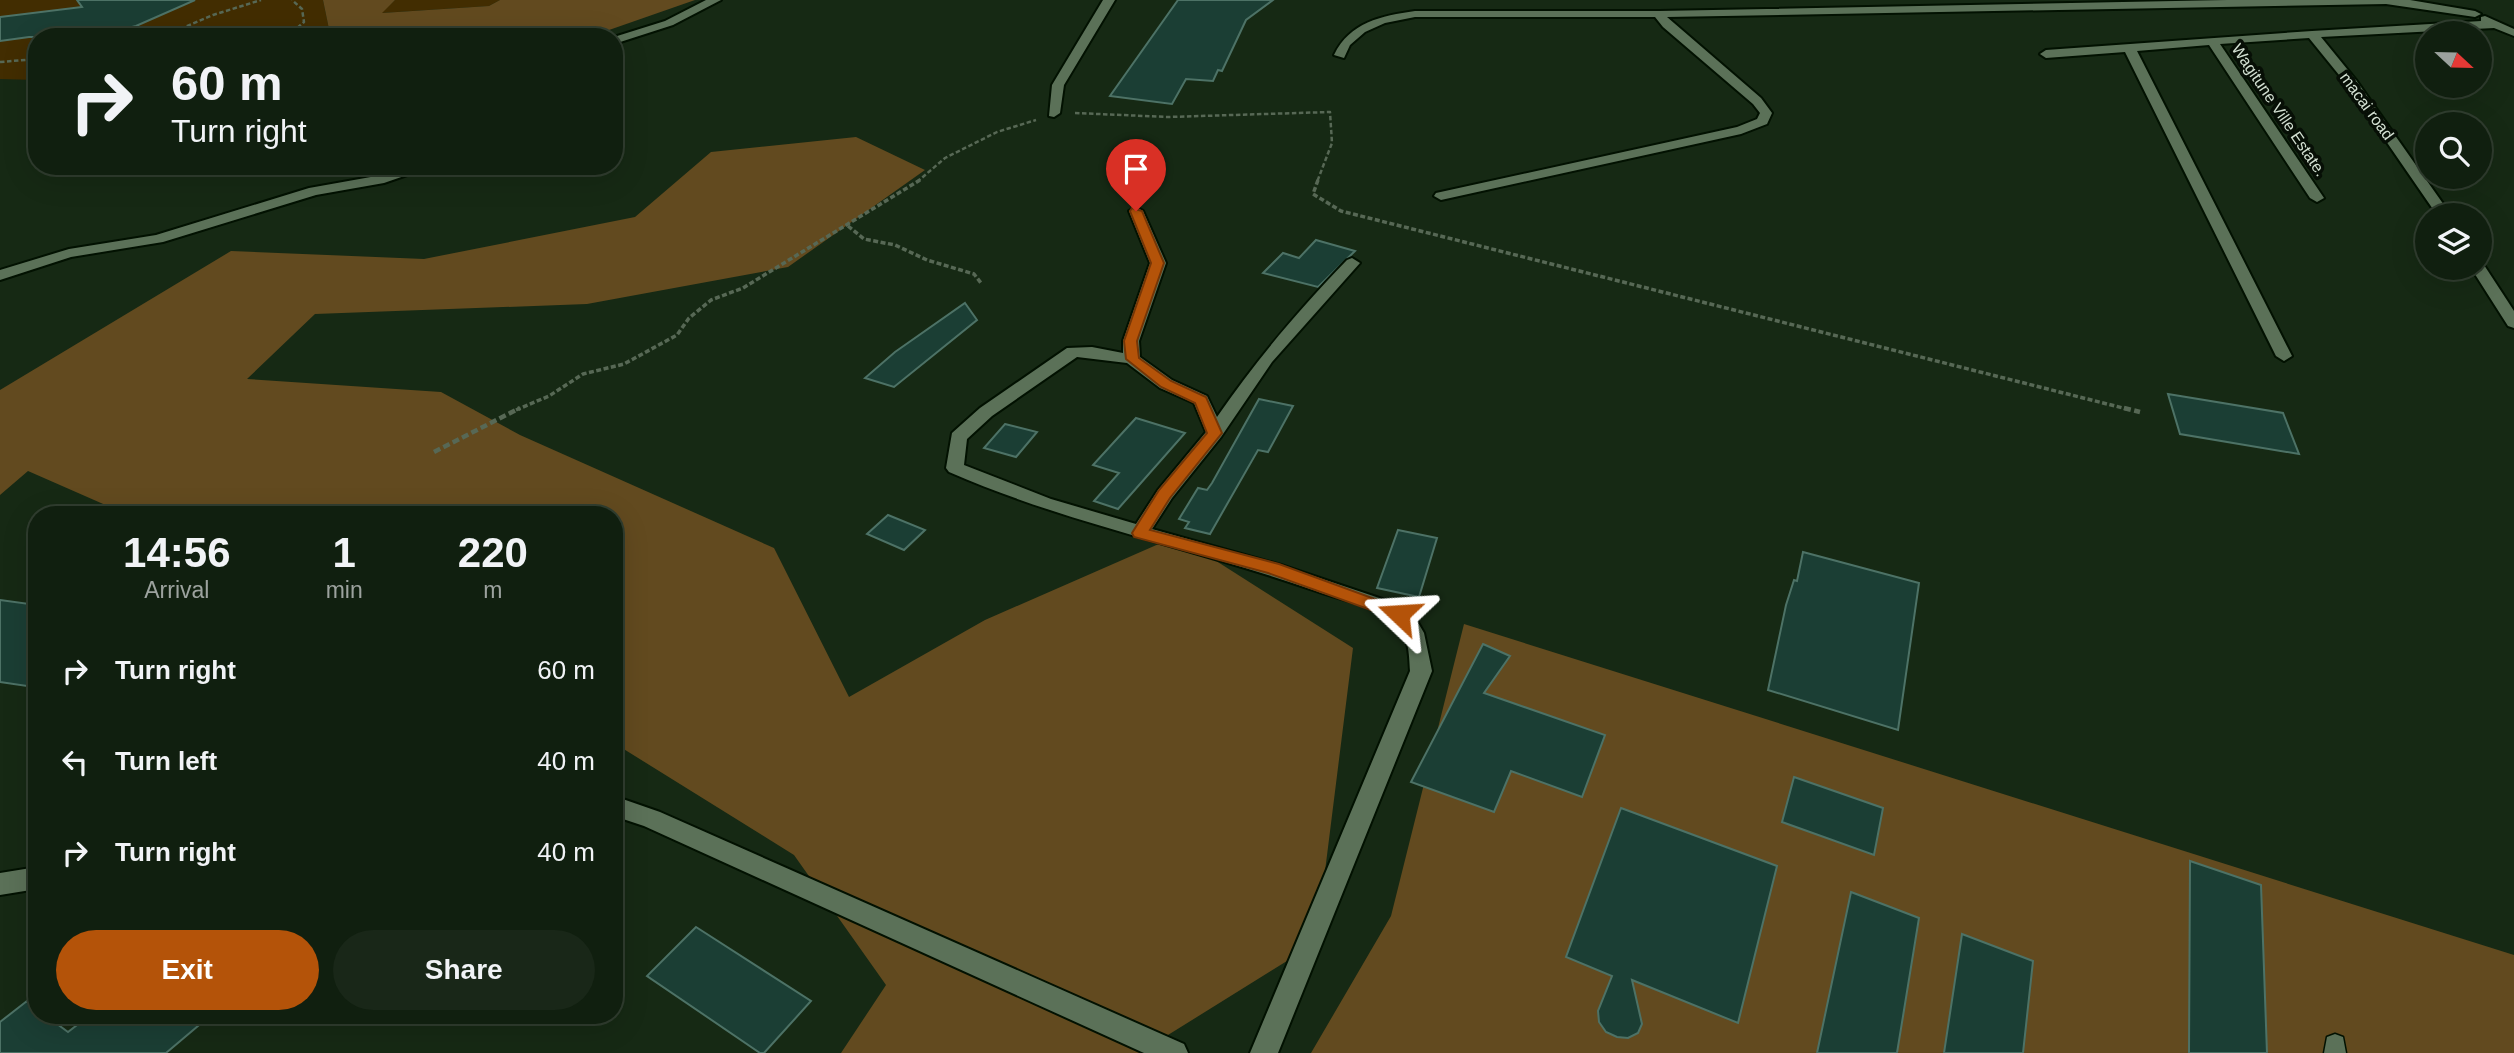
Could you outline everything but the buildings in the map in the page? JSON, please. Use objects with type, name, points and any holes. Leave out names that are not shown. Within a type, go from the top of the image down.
[{"type":"street","points":[[623,38],[669,23],[715,0]]},
{"type":"street","points":[[1054,113],[1058,85],[1108,0]]},
{"type":"street","points":[[1614,0],[1658,14]]},
{"type":"street","points":[[1340,55],[1345,41],[1357,31],[1390,18],[1415,14],[1658,14],[2404,0]]},
{"type":"street","points":[[2447,0],[2514,33]]},
{"type":"street","points":[[1441,196],[1741,131],[1762,121],[1766,113],[1757,101],[1644,2]]},
{"type":"street","points":[[2383,2],[2475,14]]},
{"type":"street","points":[[2046,54],[2312,34],[2495,24]]},
{"type":"street","name":"macai road","points":[[2312,34],[2352,83],[2436,203]]},
{"type":"street","name":"Wagitune Ville Estate.","points":[[2213,42],[2316,198]]},
{"type":"street","points":[[2130,49],[2284,356]]},
{"type":"street","points":[[0,275],[69,253],[158,239],[314,191],[397,175]]},
{"type":"street","points":[[1132,359],[1131,341],[1157,263],[1136,211]]},
{"type":"street","points":[[1140,533],[1165,494],[1215,433],[1266,359],[1316,300],[1352,263]]},
{"type":"street","points":[[2487,280],[2514,323]]},
{"type":"street","points":[[1215,433],[1201,400],[1166,384],[1132,359],[1092,352],[1073,352],[986,412],[958,437],[955,468],[1001,490],[1140,533],[1273,568],[1399,614],[1416,635],[1421,671],[1264,1053]]},
{"type":"street","points":[[623,809],[665,825],[1174,1053]]},
{"type":"street","points":[[0,884],[28,879]]},
{"type":"path","points":[[182,28],[261,0]]},
{"type":"path","points":[[292,0],[302,9],[304,22],[297,28]]},
{"type":"path","points":[[0,62],[28,60]]},
{"type":"path","points":[[433,452],[515,410],[549,396],[583,374],[624,364],[677,335],[689,318],[711,300],[743,288],[848,226],[927,176],[945,158],[997,131],[1054,113],[1168,117],[1330,112],[1332,143],[1313,194],[1341,211],[2140,412]]},
{"type":"path","points":[[848,226],[864,239],[895,244],[927,260],[974,274],[981,283]]},
{"type":"shaded area","points":[[0,0],[323,0],[329,28],[28,28],[28,80],[0,79]]},
{"type":"shaded area","points":[[323,0],[395,0],[382,13],[489,6],[500,0],[695,0],[615,28],[329,28]]},
{"type":"shaded area","points":[[395,0],[500,0],[489,6],[381,13]]},
{"type":"shaded area","points":[[856,137],[925,170],[788,267],[587,304],[315,314],[247,379],[441,392],[520,435],[774,548],[849,697],[985,620],[1177,536],[1353,648],[1316,943],[1139,1053],[841,1053],[886,985],[794,855],[623,749],[623,506],[108,506],[28,471],[0,495],[0,390],[231,251],[424,259],[635,217],[711,152]]},
{"type":"shaded area","points":[[1464,624],[2514,955],[2514,1053],[1311,1053],[1391,916]]},
{"type":"route","points":[[1136,211],[1157,263],[1131,341],[1132,359],[1166,384],[1201,400],[1215,433],[1165,494],[1140,533],[1273,568],[1399,614]]}]
